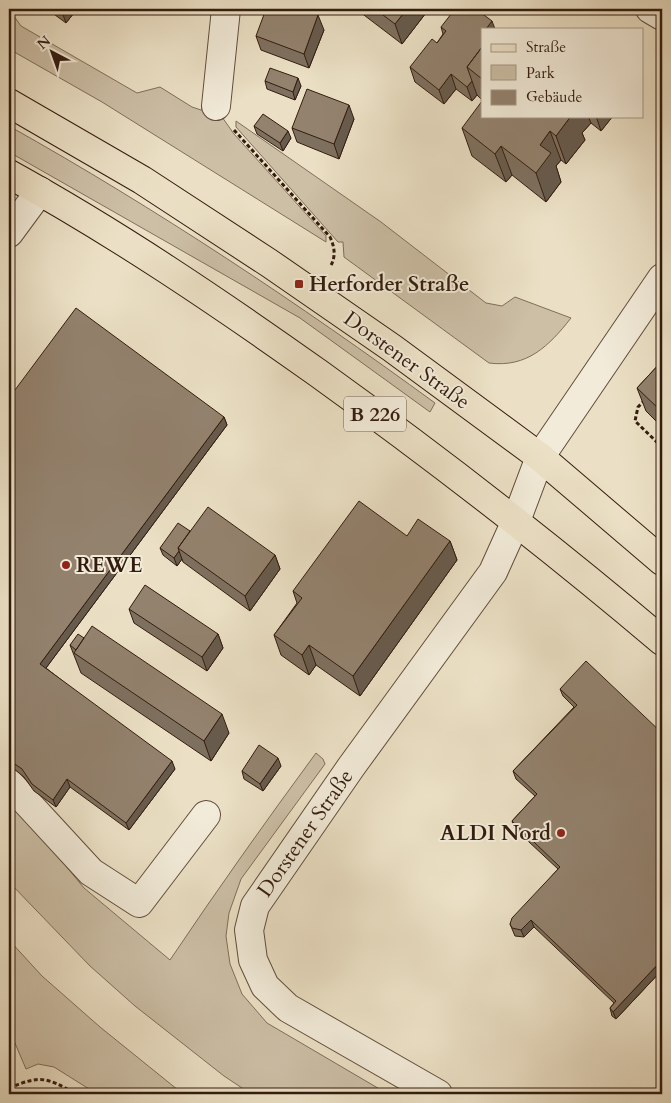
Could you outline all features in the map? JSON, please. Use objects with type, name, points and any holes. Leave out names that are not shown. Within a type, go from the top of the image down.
[{"type":"main road","name":"Dorstener Straße","points":[[9,103],[142,180],[269,263],[392,348],[540,457],[662,561]]},
{"type":"main road","name":"B 226","points":[[9,174],[40,191],[232,312],[411,439],[516,521],[662,641]]},
{"type":"street","points":[[216,106],[226,9]]},
{"type":"street","points":[[650,9],[662,16]]},
{"type":"street","points":[[9,233],[40,191]]},
{"type":"street","points":[[516,521],[540,457],[662,278]]},
{"type":"street","name":"Dorstener Straße","points":[[438,1094],[288,1008],[265,986],[253,960],[249,930],[255,906],[351,767],[493,572],[516,521]]},
{"type":"street","points":[[9,783],[91,872],[139,903],[206,815]]},
{"type":"path","points":[[216,106],[228,117],[236,132],[277,175],[330,237],[335,247],[333,262]]},
{"type":"path","points":[[650,394],[638,407],[635,421],[662,447]]},
{"type":"path","points":[[9,1088],[38,1079],[52,1080],[76,1094]]},
{"type":"green space","points":[[9,9],[21,26],[137,93],[160,87],[192,107],[222,117],[234,134],[326,236],[326,242],[102,102],[9,49]]},
{"type":"green space","points":[[236,121],[381,222],[486,303],[502,306],[515,297],[571,318],[554,338],[536,353],[515,362],[503,364],[489,363],[344,257],[343,242],[338,242],[236,127]]},
{"type":"green space","points":[[9,126],[119,190],[279,293],[435,403],[430,412],[300,318],[9,152]]},
{"type":"green space","points":[[316,753],[323,759],[325,764],[241,879],[229,913],[226,936],[230,964],[242,994],[267,1023],[388,1094],[251,1094],[224,1076],[135,1006],[90,966],[9,882],[9,797],[84,888],[170,960]]},
{"type":"green space","points":[[9,940],[42,976],[100,1027],[183,1094],[97,1094],[54,1067],[38,1064],[26,1069],[9,1029]]},
{"type":"building","points":[[266,9],[301,9],[318,15],[304,54],[256,36]]},
{"type":"building","points":[[375,9],[407,9],[395,24]]},
{"type":"building","points":[[455,9],[476,9],[492,21],[487,28],[481,28],[481,48],[467,67],[472,81],[467,87],[451,74],[439,90],[410,67],[432,39],[437,43],[446,31],[441,27]]},
{"type":"building","points":[[481,48],[481,78],[467,67]]},
{"type":"building","points":[[270,68],[298,78],[293,92],[265,81]]},
{"type":"building","points":[[307,89],[349,105],[334,144],[292,128]]},
{"type":"building","points":[[481,102],[481,118],[570,118],[556,136],[550,131],[540,145],[551,153],[536,173],[501,146],[495,154],[462,128]]},
{"type":"building","points":[[263,114],[288,131],[280,143],[254,126]]},
{"type":"building","name":"REWE","points":[[76,308],[224,417],[40,664],[172,761],[126,823],[67,779],[53,800],[32,784],[22,769],[9,760],[9,398]]},
{"type":"building","points":[[662,361],[662,412],[637,388]]},
{"type":"building","points":[[359,501],[407,536],[418,519],[450,541],[353,676],[309,645],[302,655],[274,635],[302,598],[293,591]]},
{"type":"building","points":[[208,507],[275,555],[245,596],[178,548]]},
{"type":"building","points":[[178,523],[190,531],[178,548],[179,551],[174,558],[160,548]]},
{"type":"building","points":[[145,585],[218,634],[202,657],[129,609]]},
{"type":"building","points":[[92,626],[222,714],[204,741],[74,653]]},
{"type":"building","points":[[78,634],[84,638],[76,650],[70,645]]},
{"type":"building","points":[[586,661],[662,733],[662,964],[660,962],[613,1012],[610,1008],[616,1001],[531,920],[521,930],[512,928],[510,924],[512,918],[560,867],[512,821],[537,794],[513,771],[577,705],[560,689]]},
{"type":"building","points":[[259,745],[278,758],[260,784],[242,771]]},
{"type":"place","name":"Herforder Straße","points":[[299,284]]},
{"type":"place","name":"REWE","points":[[66,565]]},
{"type":"place","name":"ALDI Nord","points":[[561,833]]}]
